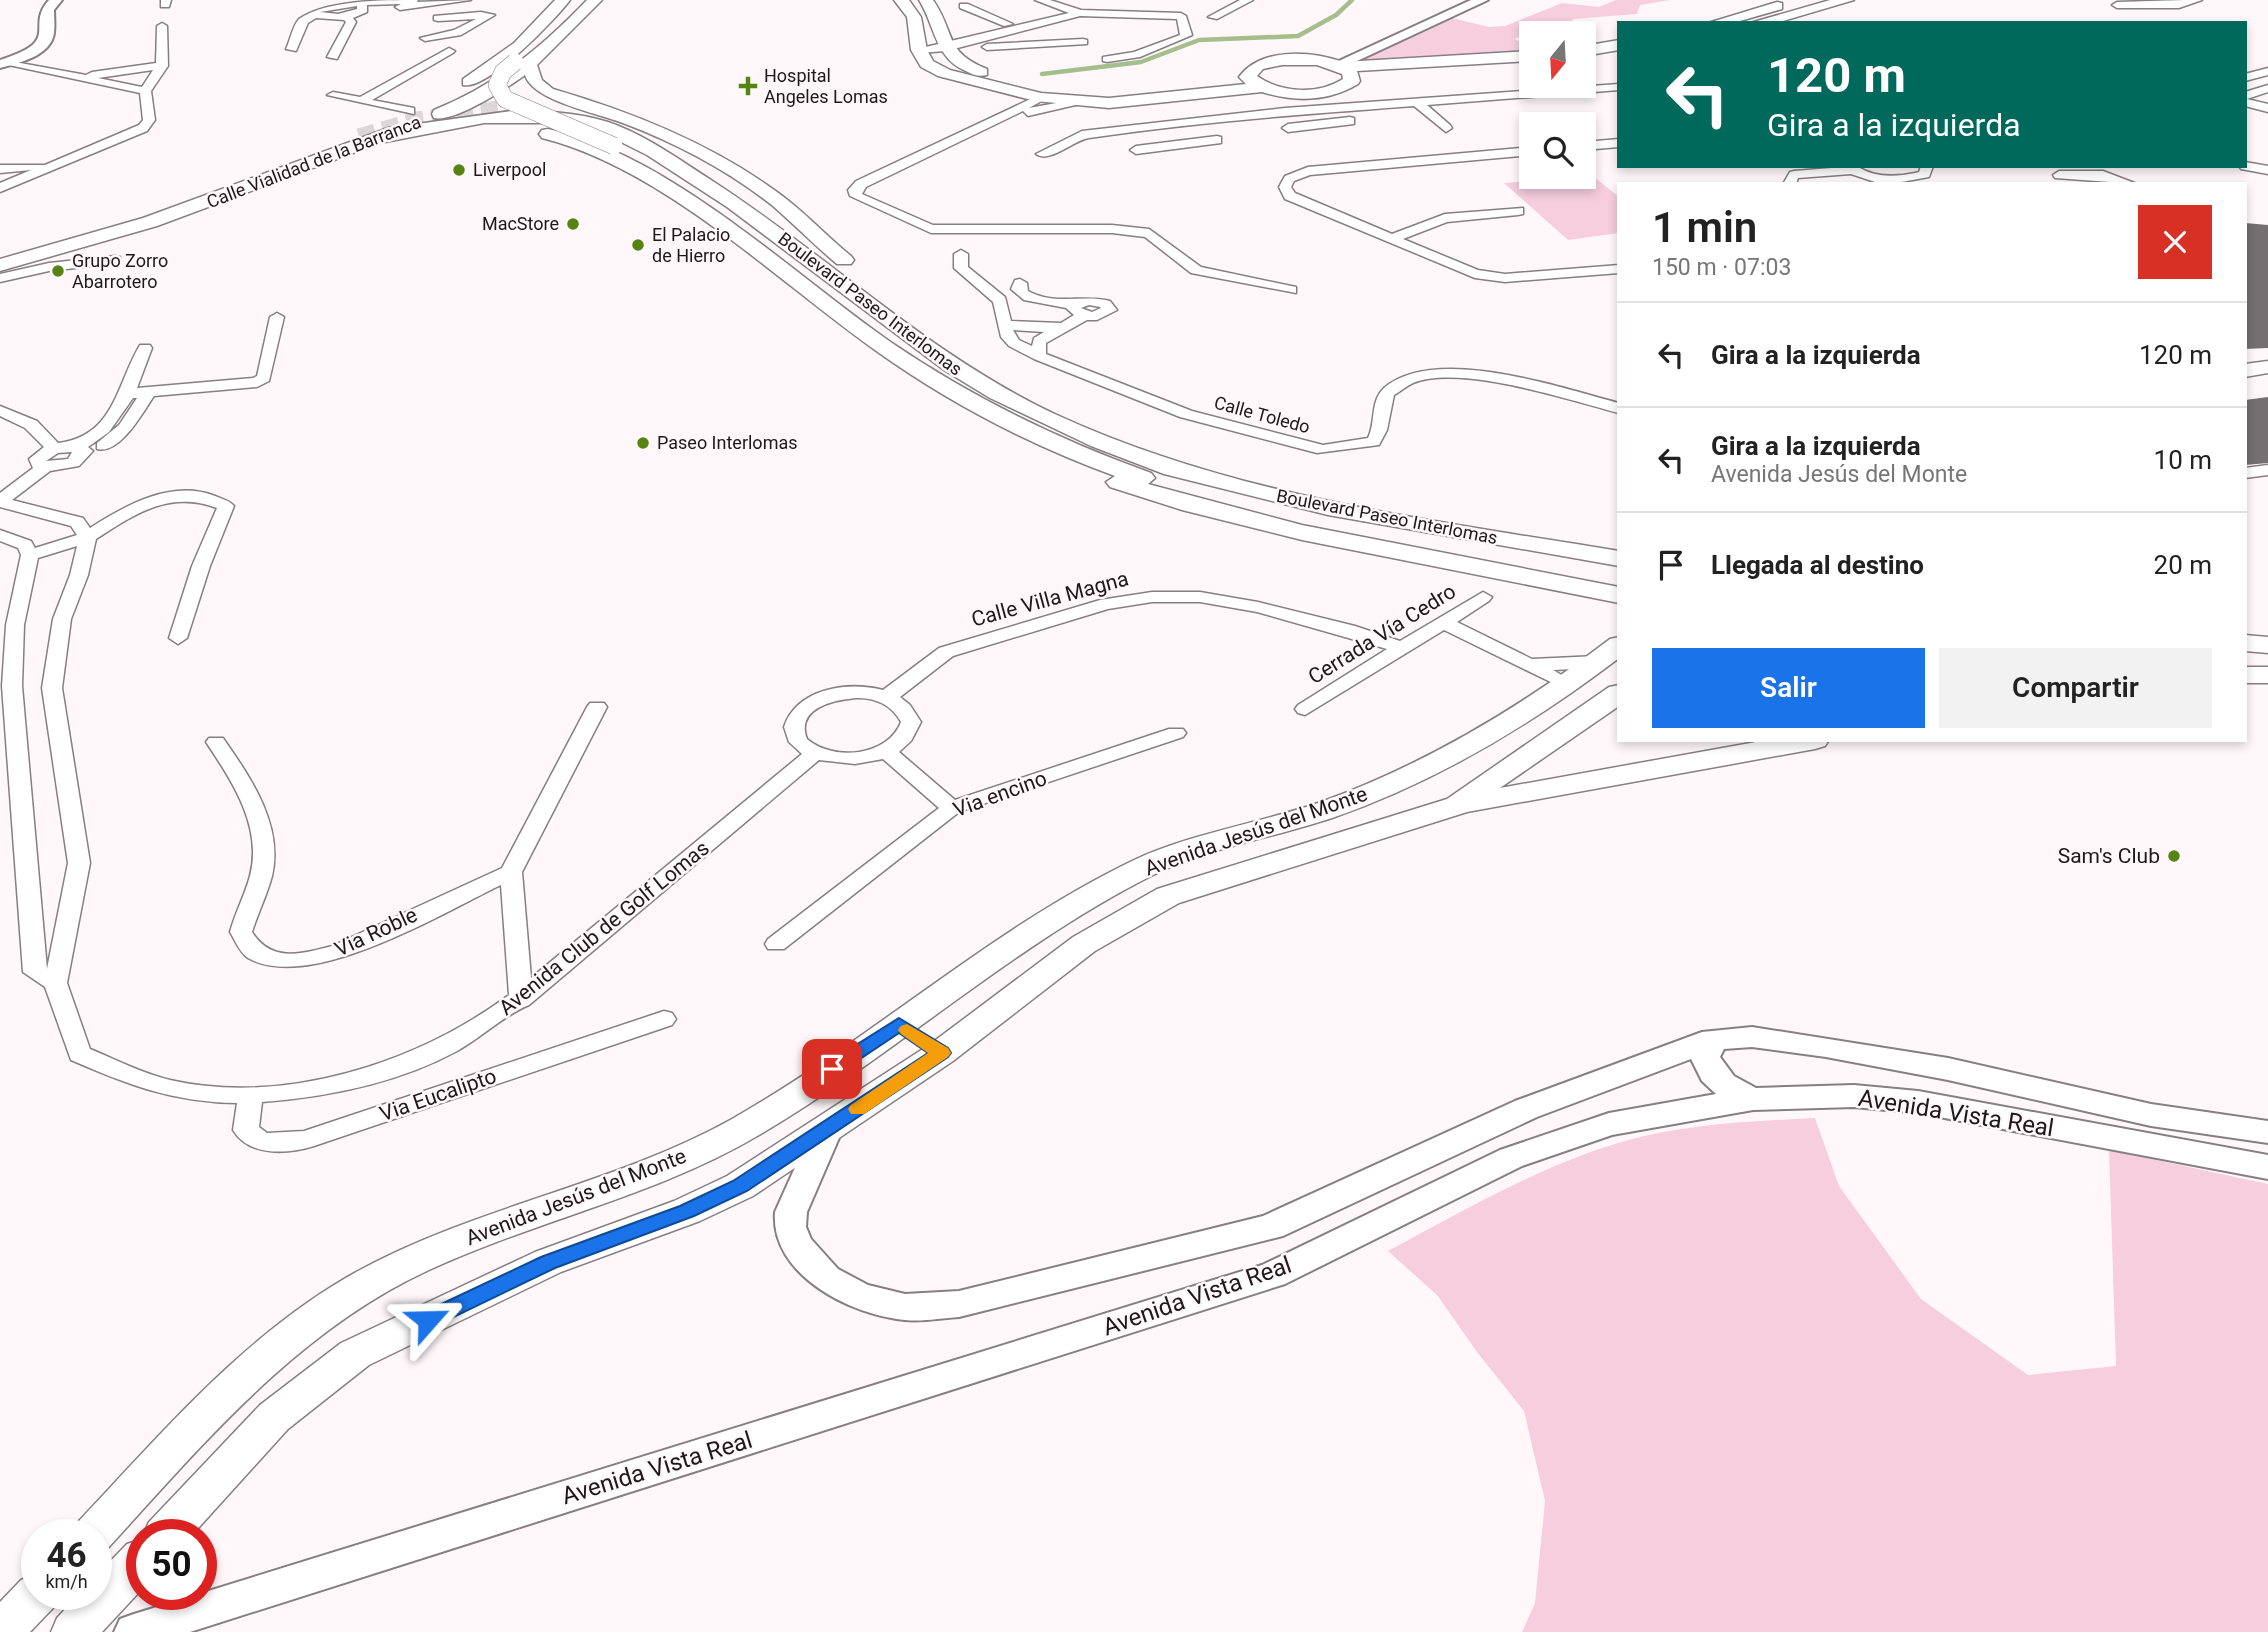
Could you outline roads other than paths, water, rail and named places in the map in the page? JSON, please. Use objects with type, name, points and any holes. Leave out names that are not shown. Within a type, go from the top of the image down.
[{"type":"main road","name":"Calle Vialidad de la Barranca","points":[[0,252],[124,218],[452,93],[500,62],[563,0]]},
{"type":"main road","points":[[578,0],[523,64],[503,72],[497,85],[505,99],[614,146],[692,192],[737,223],[785,264],[793,277]]},
{"type":"main road","name":"Calle Vialidad de la Barranca","points":[[0,265],[51,254],[166,218],[481,96],[523,64],[595,0]]},
{"type":"main road","points":[[901,0],[914,17],[919,50],[927,64],[944,73],[1041,99],[1109,103],[1254,82]]},
{"type":"main road","points":[[926,0],[937,16],[953,61],[968,68],[1072,94],[1254,82],[1289,93],[1321,92],[1346,86],[1344,69]]},
{"type":"main road","points":[[1722,21],[1801,0]]},
{"type":"main road","points":[[1765,21],[1847,0]]},
{"type":"main road","points":[[1596,49],[1617,45]]},
{"type":"main road","points":[[1596,60],[1617,57]]},
{"type":"main road","points":[[1254,82],[1250,70],[1268,62],[1317,60],[1344,69],[1519,60]]},
{"type":"main road","name":"Boulevard Paseo Interlomas","points":[[523,64],[535,82],[547,92],[639,121],[688,145],[772,197],[797,221],[945,339],[993,369],[1068,407],[1173,449],[1308,485],[1617,538]]},
{"type":"main road","points":[[452,93],[449,96],[453,99],[462,100],[481,96]]},
{"type":"main road","points":[[498,109],[559,110],[602,117],[635,129],[797,221]]},
{"type":"main road","name":"Boulevard Paseo Interlomas","points":[[368,138],[470,119],[552,117],[593,123],[631,139],[710,186],[969,377],[1043,417],[1155,463],[1293,501],[1617,559]]},
{"type":"main road","points":[[124,218],[368,138],[472,128],[514,129],[579,140],[618,159],[687,201],[875,340],[953,393],[1041,439],[1088,459],[1235,505],[1420,544],[1617,579]]},
{"type":"main road","points":[[737,223],[797,249]]},
{"type":"main road","points":[[2247,370],[2268,368]]},
{"type":"main road","points":[[2247,388],[2268,385]]},
{"type":"main road","points":[[1084,471],[1228,516],[1332,539],[1567,582],[1617,594]]},
{"type":"main road","points":[[2247,625],[2268,627]]},
{"type":"main road","points":[[2247,643],[2268,645]]},
{"type":"main road","name":"Avenida Jesús del Monte","points":[[108,1519],[222,1398],[299,1332],[369,1283],[446,1246],[594,1195],[744,1128],[1070,905],[1148,865],[1317,812],[1404,778],[1545,701],[1609,653]]},
{"type":"main road","points":[[2247,661],[2268,661]]},
{"type":"main road","points":[[2247,675],[2268,675]]},
{"type":"main road","points":[[1404,778],[1469,763],[1567,711],[1615,701]]},
{"type":"main road","name":"Avenida Jesús del Monte","points":[[179,1519],[274,1417],[355,1354],[548,1262],[687,1211],[740,1186],[942,1053],[1084,944],[1168,896],[1457,805],[1615,701]]},
{"type":"main road","points":[[1671,764],[1683,746],[1691,742]]},
{"type":"main road","points":[[1457,805],[1671,764],[1705,762],[1805,742]]},
{"type":"main road","points":[[899,1024],[942,1053]]},
{"type":"main road","points":[[73,1632],[126,1575]]},
{"type":"main road","points":[[1,1632],[22,1610]]},
{"type":"street","points":[[4,63],[41,46],[48,32],[46,16],[52,0]]},
{"type":"street","points":[[292,49],[303,21],[316,11],[356,4],[413,0]]},
{"type":"street","points":[[346,16],[356,4],[466,0]]},
{"type":"street","points":[[1024,0],[1066,13],[1139,22],[1171,20],[1181,16]]},
{"type":"street","points":[[1040,0],[1066,13]]},
{"type":"street","points":[[1213,16],[1248,0]]},
{"type":"street","points":[[1317,60],[1458,0]]},
{"type":"street","points":[[1344,69],[1482,0]]},
{"type":"street","points":[[2117,5],[2179,5],[2197,0]]},
{"type":"street","points":[[438,19],[490,15],[457,33],[423,42],[438,19],[443,1]]},
{"type":"street","points":[[1144,1],[1181,16]]},
{"type":"street","points":[[305,2],[316,11],[346,16],[351,22],[333,57]]},
{"type":"street","points":[[964,6],[1008,24]]},
{"type":"street","points":[[919,50],[1008,24],[1066,13]]},
{"type":"street","points":[[945,43],[974,41],[1066,13]]},
{"type":"street","points":[[1107,59],[1136,55],[1184,37],[1186,35],[1181,16]]},
{"type":"street","points":[[0,188],[143,128],[149,120],[145,91],[163,66],[162,26]]},
{"type":"street","points":[[974,41],[984,48],[1083,42]]},
{"type":"street","points":[[363,100],[449,51]]},
{"type":"street","points":[[4,63],[145,91]]},
{"type":"street","points":[[71,77],[163,66]]},
{"type":"street","points":[[2247,77],[2268,71]]},
{"type":"street","points":[[1042,154],[1082,135],[1336,107],[1617,87]]},
{"type":"street","points":[[2247,95],[2268,88]]},
{"type":"street","points":[[1321,92],[1336,107]]},
{"type":"street","points":[[1289,93],[1306,110]]},
{"type":"street","points":[[333,95],[410,111]]},
{"type":"street","points":[[1041,99],[854,190],[856,196],[931,229],[1112,229],[1149,233],[1196,270],[1291,290]]},
{"type":"street","points":[[1416,101],[1446,128]]},
{"type":"street","points":[[1002,120],[1078,103]]},
{"type":"street","points":[[2247,103],[2268,108]]},
{"type":"street","points":[[1285,112],[1301,126]]},
{"type":"street","points":[[1288,128],[1350,121]]},
{"type":"street","points":[[1135,149],[1216,141],[1196,122]]},
{"type":"street","points":[[1596,145],[1617,143]]},
{"type":"street","points":[[1519,151],[1308,171],[1289,178],[1286,187],[1290,196],[1475,274],[1506,278],[1617,269]]},
{"type":"street","points":[[0,169],[55,166]]},
{"type":"street","points":[[2247,166],[2268,170]]},
{"type":"street","points":[[1789,182],[1794,175],[1850,168],[1892,179],[1925,174],[1926,168]]},
{"type":"street","points":[[2054,170],[2068,182]]},
{"type":"street","points":[[2054,170],[2103,175],[2124,182]]},
{"type":"street","points":[[1392,239],[1445,218],[1518,211]]},
{"type":"street","name":"Calle Toledo","points":[[961,254],[961,268],[1000,300],[1006,334],[1014,343],[1039,356],[1186,414],[1323,450],[1373,442],[1381,429],[1382,405],[1390,389],[1403,382],[1429,376],[1467,374],[1498,379],[1617,408]]},
{"type":"street","points":[[0,278],[49,267],[115,260]]},
{"type":"street","points":[[1020,283],[1018,289],[1021,293],[1079,311],[1062,327],[1039,341],[1039,356]]},
{"type":"street","points":[[128,394],[248,383],[264,378],[276,317]]},
{"type":"street","points":[[1006,325],[1062,327]]},
{"type":"street","points":[[0,501],[42,465],[66,465],[108,428],[128,394],[145,348]]},
{"type":"street","points":[[42,465],[37,459],[42,453],[53,449],[79,452],[112,441],[125,428],[148,393]]},
{"type":"street","points":[[0,411],[13,415],[48,437],[53,449]]},
{"type":"street","points":[[108,428],[125,428]]},
{"type":"street","points":[[33,429],[26,443],[42,465]]},
{"type":"street","points":[[2247,473],[2268,470]]},
{"type":"street","points":[[0,535],[25,545],[30,555],[88,537],[125,513],[165,498],[198,495],[226,506],[201,566],[178,638]]},
{"type":"street","points":[[0,501],[77,522],[88,537],[79,575],[62,619],[52,688],[79,863],[68,931],[55,983]]},
{"type":"street","name":"Avenida Club de Golf Lomas","points":[[30,555],[15,625],[12,686],[35,972],[55,983],[80,1054],[139,1081],[197,1093],[250,1095],[307,1089],[371,1076],[445,1047],[521,999],[815,753]]},
{"type":"street","name":"Calle Villa Magna","points":[[887,697],[946,652],[1094,607],[1152,597],[1200,597],[1258,607],[1348,630],[1401,648]]},
{"type":"street","name":"Cerrada Vía Cedro","points":[[1304,709],[1483,597]]},
{"type":"street","points":[[1443,622],[1567,684]]},
{"type":"street","points":[[1529,665],[1609,653]]},
{"type":"street","points":[[866,692],[887,697],[905,708],[911,722],[904,738],[885,750],[849,757],[815,753],[801,744],[794,733],[795,720],[804,708],[821,699],[842,693],[866,692]]},
{"type":"street","points":[[521,999],[511,872],[597,707]]},
{"type":"street","name":"Via encino","points":[[776,944],[952,808],[1176,733]]},
{"type":"street","name":"Via Roble","points":[[215,742],[243,782],[262,832],[262,874],[241,932],[253,951],[276,961],[306,960],[339,952],[511,872]]},
{"type":"street","points":[[885,750],[952,808]]},
{"type":"street","name":"Via Eucalipto","points":[[250,1095],[246,1130],[262,1142],[305,1140],[664,1019]]},
{"type":"street","name":"Avenida Vista Real","points":[[826,1131],[791,1212],[790,1227],[797,1245],[825,1278],[859,1296],[905,1307],[959,1304],[1271,1227],[1526,1109],[1713,1039],[1752,1037],[1826,1047],[1948,1069],[2151,1115],[2268,1132]]},
{"type":"street","points":[[1713,1039],[1704,1056],[1711,1074],[1727,1088],[1753,1099]]},
{"type":"street","name":"Avenida Vista Real","points":[[134,1632],[1273,1275],[1511,1158],[1609,1124],[1753,1099],[1854,1096],[1918,1102],[2268,1167]]},
{"type":"waterway","points":[[1042,74],[1141,62],[1199,40],[1298,36],[1336,15],[1352,0]]},
{"type":"tunnel","points":[[359,137],[417,120],[498,109]]},
{"type":"place","name":"Hospital Angeles Lomas","points":[[748,86]]},
{"type":"place","name":"Liverpool","points":[[459,170]]},
{"type":"place","name":"MacStore","points":[[573,224]]},
{"type":"place","name":"El Palacio de Hierro","points":[[638,245]]},
{"type":"place","name":"Grupo Zorro Abarrotero","points":[[58,271]]},
{"type":"place","name":"Paseo Interlomas","points":[[643,443]]},
{"type":"place","name":"Sam's Club","points":[[2174,856]]}]
